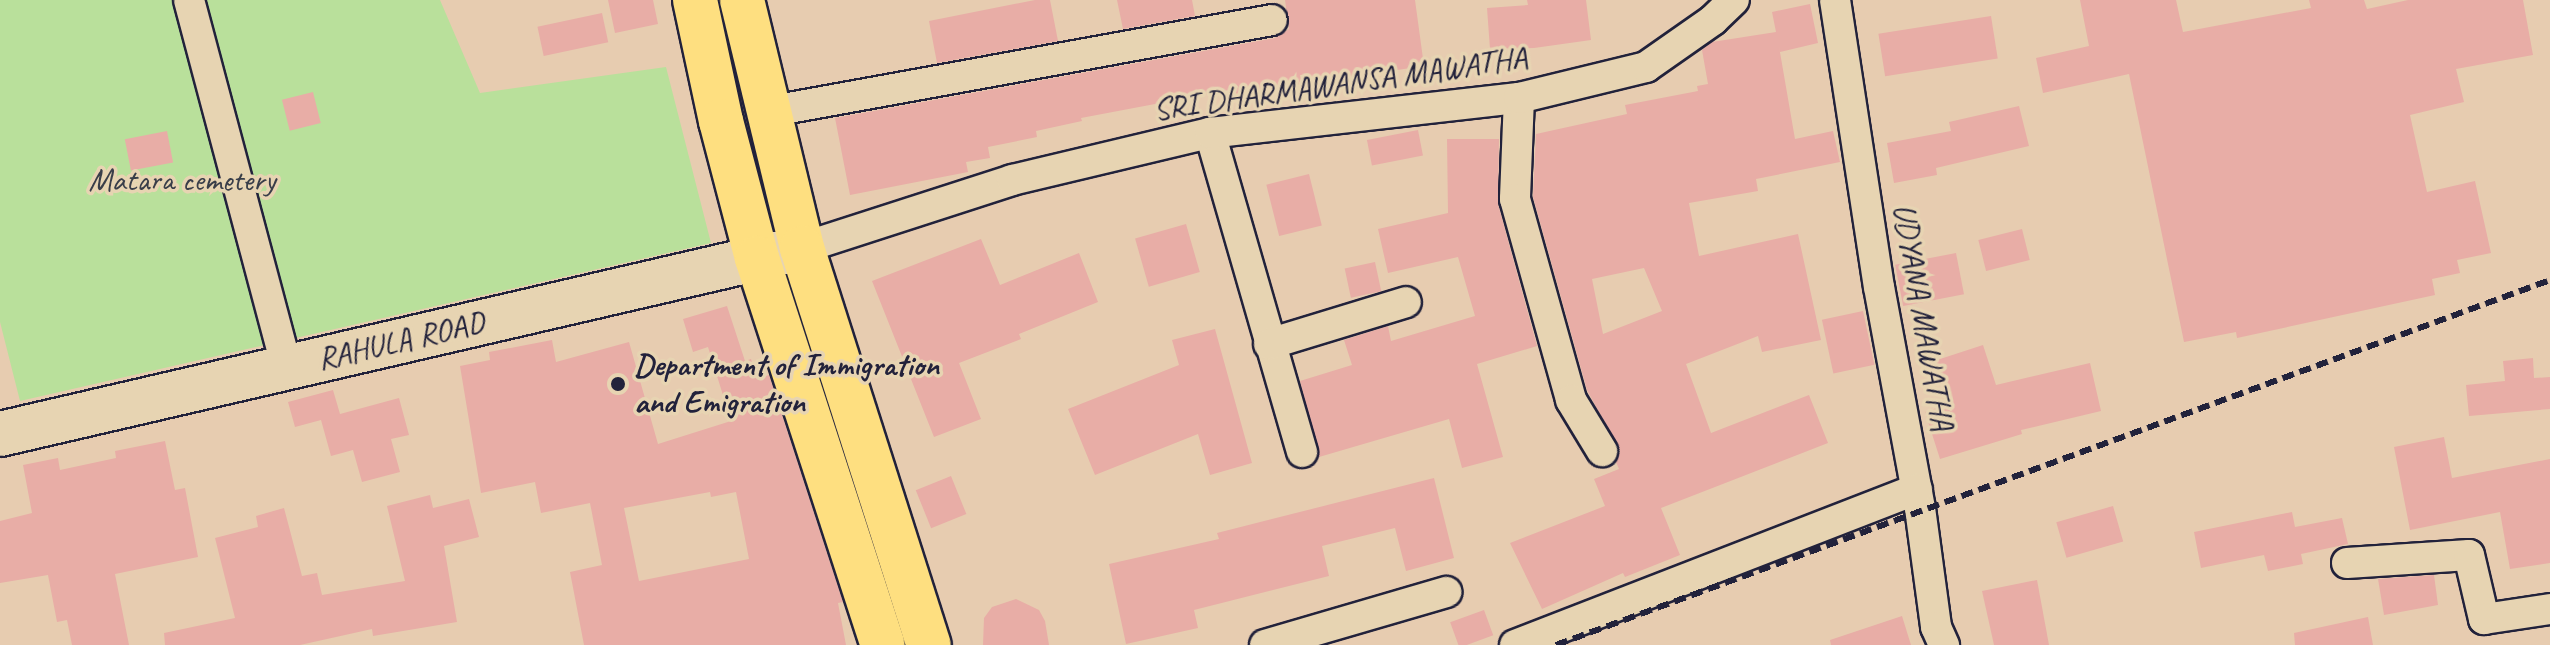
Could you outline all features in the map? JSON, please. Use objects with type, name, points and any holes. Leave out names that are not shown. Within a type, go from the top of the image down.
[{"type":"main road","points":[[695,0],[721,121],[757,258],[883,645]]},
{"type":"main road","points":[[742,0],[802,248],[929,645]]},
{"type":"main road","name":"RAHULA ROAD","points":[[0,434],[802,248]]},
{"type":"street","points":[[189,0],[287,368]]},
{"type":"street","name":"SRI DHARMAWANSA MAWATHA","points":[[802,248],[1012,180],[1210,133],[1519,98],[1646,67],[1713,20],[1734,0]]},
{"type":"street","name":"UDYANA MAWATHA","points":[[1835,0],[1879,287],[1917,489],[1936,627],[1944,645]]},
{"type":"street","points":[[767,112],[1272,20]]},
{"type":"street","points":[[1519,98],[1515,199],[1571,400],[1602,451]]},
{"type":"street","points":[[1210,133],[1302,452]]},
{"type":"street","points":[[1269,344],[1406,302]]},
{"type":"street","points":[[1515,645],[1917,489]]},
{"type":"street","points":[[2347,563],[2469,555],[2484,619],[2550,609]]},
{"type":"street","points":[[1265,645],[1446,592]]},
{"type":"green space","name":"Matara cemetery","points":[[0,0],[440,0],[480,93],[666,67],[711,243],[20,401],[0,322]]},
{"type":"building","points":[[608,0],[653,0],[658,24],[615,33]]},
{"type":"building","points":[[1035,0],[1050,0],[1058,41],[937,63],[929,21]]},
{"type":"building","points":[[1117,0],[1192,0],[1195,16],[1123,29]]},
{"type":"building","points":[[1285,0],[1415,0],[1424,66],[1230,95],[1229,90],[1081,118],[1082,121],[1036,131],[1037,137],[988,147],[990,158],[966,162],[968,172],[850,195],[835,118],[1275,38],[1289,29]]},
{"type":"building","points":[[1527,0],[1586,0],[1591,40],[1534,48],[1490,49],[1487,8],[1528,5]]},
{"type":"building","points":[[2080,0],[2176,0],[2183,32],[2311,8],[2309,0],[2364,0],[2367,9],[2408,0],[2523,0],[2533,55],[2456,69],[2464,102],[2410,115],[2427,192],[2475,181],[2491,253],[2457,260],[2460,273],[2432,279],[2435,295],[2237,338],[2236,332],[2184,342],[2129,74],[2043,93],[2036,58],[2089,46]]},
{"type":"building","points":[[1810,4],[1818,43],[1780,52],[1777,35],[1795,139],[1833,131],[1840,162],[1756,179],[1758,191],[1689,203],[1699,256],[1798,234],[1821,340],[1762,352],[1758,336],[1686,364],[1711,433],[1809,395],[1828,443],[1661,508],[1680,555],[1625,577],[1623,573],[1542,609],[1510,543],[1605,506],[1594,479],[1619,469],[1616,462],[1620,451],[1587,390],[1533,197],[1536,134],[1627,114],[1625,105],[1698,91],[1697,86],[1708,84],[1702,50],[1712,42],[1776,32],[1772,12]],"holes":[[[1644,268],[1662,311],[1603,334],[1592,279]]]},
{"type":"building","points":[[602,13],[608,42],[544,56],[537,27]]},
{"type":"building","points":[[1991,16],[1998,58],[1885,76],[1878,34]]},
{"type":"building","points":[[313,92],[321,123],[290,131],[282,100]]},
{"type":"building","points":[[2019,106],[2029,146],[1936,168],[1937,175],[1894,183],[1887,143],[1951,131],[1949,122]]},
{"type":"building","points":[[1418,130],[1423,156],[1372,165],[1367,140]]},
{"type":"building","points":[[167,131],[173,162],[131,171],[125,139]]},
{"type":"building","points":[[1447,139],[1499,139],[1498,204],[1537,346],[1477,364],[1503,457],[1462,468],[1449,419],[1319,457],[1300,381],[1352,365],[1344,340],[1388,326],[1391,341],[1475,316],[1458,257],[1388,273],[1378,229],[1448,213]]},
{"type":"building","points":[[1309,174],[1322,225],[1279,236],[1266,185]]},
{"type":"building","points":[[1186,224],[1200,272],[1149,287],[1135,239]]},
{"type":"building","points":[[2022,229],[2030,260],[1986,271],[1978,240]]},
{"type":"building","points":[[981,239],[1000,285],[1079,253],[1098,302],[1019,334],[1021,339],[959,363],[981,419],[934,437],[872,281]]},
{"type":"building","points":[[1956,253],[1964,294],[1903,306],[1895,265]]},
{"type":"building","points":[[1375,262],[1381,291],[1351,298],[1345,268]]},
{"type":"building","points":[[727,306],[745,361],[751,359],[757,379],[769,375],[843,602],[838,603],[846,645],[584,645],[570,572],[602,565],[590,503],[541,513],[535,482],[481,493],[460,366],[490,360],[489,352],[552,340],[556,362],[629,342],[658,444],[731,421],[708,347],[693,352],[683,319]],"holes":[[[710,492],[711,497],[736,492],[749,559],[639,581],[624,508]]]},
{"type":"building","points":[[1863,311],[1874,365],[1833,374],[1822,320]]},
{"type":"building","points":[[1215,329],[1252,463],[1210,475],[1198,434],[1095,475],[1068,409],[1179,365],[1172,340]]},
{"type":"building","points":[[1983,345],[1996,385],[2090,363],[2101,411],[2021,430],[2022,434],[1940,459],[1925,412],[1948,404],[1934,361]]},
{"type":"building","points":[[2533,358],[2534,378],[2550,377],[2550,409],[2469,416],[2466,385],[2505,381],[2503,361]]},
{"type":"building","points":[[333,390],[340,414],[399,398],[409,435],[391,439],[400,472],[362,482],[353,450],[331,456],[321,420],[295,427],[288,402]]},
{"type":"building","points":[[2444,437],[2452,478],[2550,459],[2550,563],[2510,569],[2500,512],[2410,530],[2394,447]]},
{"type":"building","points":[[165,441],[175,490],[185,488],[198,557],[115,574],[129,645],[72,645],[67,620],[57,622],[48,575],[0,583],[0,521],[32,513],[23,465],[58,458],[60,470],[116,458],[115,451]]},
{"type":"building","points":[[951,476],[966,514],[931,528],[916,490]]},
{"type":"building","points":[[1434,478],[1454,558],[1406,571],[1395,528],[1322,546],[1329,576],[1194,610],[1198,628],[1126,644],[1109,564],[1219,539],[1217,533]]},
{"type":"building","points":[[430,495],[433,508],[469,499],[479,537],[444,546],[457,622],[373,636],[372,629],[300,645],[165,645],[164,633],[235,618],[215,538],[258,527],[256,516],[284,508],[302,576],[317,573],[322,595],[405,581],[387,506]]},
{"type":"building","points":[[2113,506],[2123,542],[2066,558],[2056,522]]},
{"type":"building","points":[[2292,512],[2295,527],[2342,518],[2348,544],[2301,554],[2303,564],[2268,571],[2264,555],[2201,568],[2194,532]]},
{"type":"building","points":[[2434,575],[2438,605],[2384,615],[2378,579]]},
{"type":"building","points":[[2037,580],[2049,645],[1994,645],[1982,591]]},
{"type":"building","points":[[1016,599],[1039,610],[1045,621],[1049,645],[983,645],[984,618],[992,607]]},
{"type":"building","points":[[1484,610],[1493,635],[1458,645],[1450,622]]},
{"type":"building","points":[[1902,616],[1911,645],[1831,645],[1830,640]]},
{"type":"building","points":[[2368,617],[2373,645],[2295,645],[2294,633]]},
{"type":"railway","points":[[1556,645],[2550,280]]},
{"type":"place","name":"Department of Immigration and Emigration","points":[[618,384]]}]
